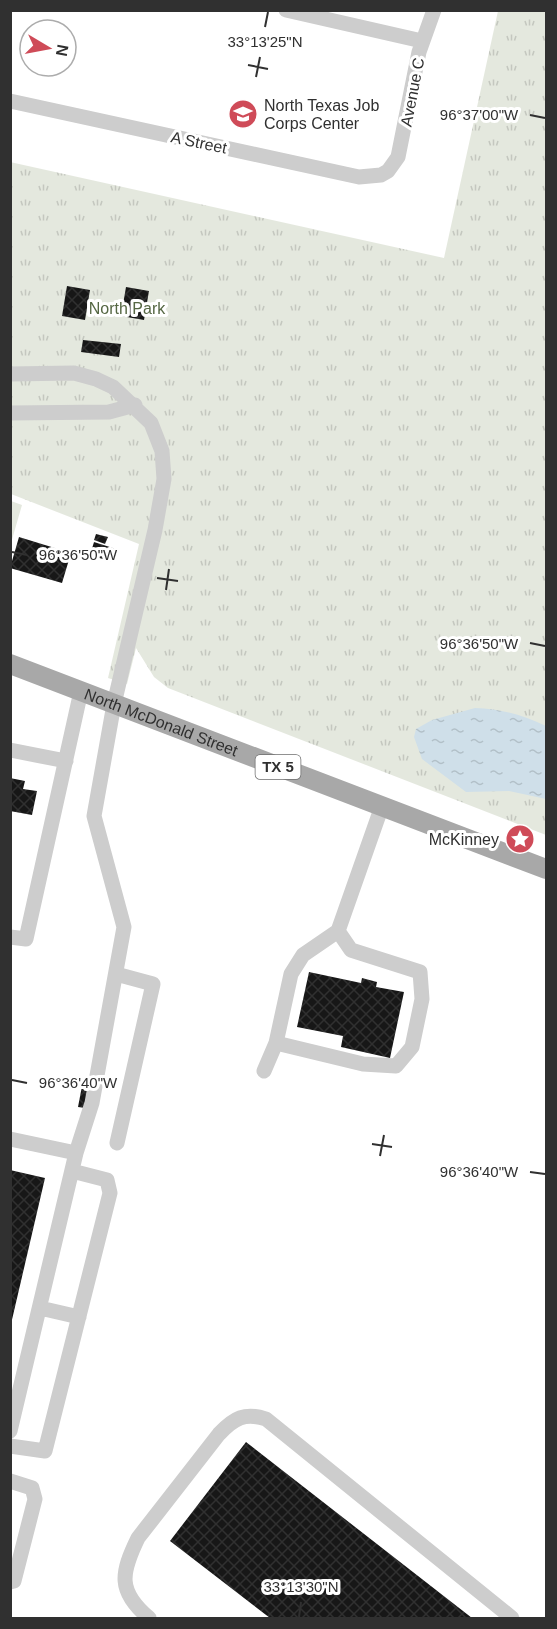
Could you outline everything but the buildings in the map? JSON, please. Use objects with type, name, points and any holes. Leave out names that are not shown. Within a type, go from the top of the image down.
[{"type":"main road","name":"North McDonald Street","points":[[10,664],[546,869]]},
{"type":"street","points":[[286,10],[422,41]]},
{"type":"street","name":"Avenue C","points":[[388,171],[401,151],[422,41],[434,10]]},
{"type":"street","name":"A Street","points":[[10,100],[359,177],[374,178],[388,171]]},
{"type":"street","points":[[10,374],[62,372],[82,374],[105,382],[135,405],[151,423],[159,440],[164,479],[155,530],[114,704],[94,816],[124,927],[92,1103],[76,1153],[10,1431]]},
{"type":"street","points":[[10,413],[109,412],[135,405]]},
{"type":"street","points":[[10,937],[26,939],[81,691]]},
{"type":"street","points":[[10,750],[66,761]]},
{"type":"street","points":[[264,1071],[276,1043],[291,974],[303,955],[338,931],[382,806]]},
{"type":"street","points":[[276,1043],[363,1064],[396,1066],[412,1047],[422,999],[420,972],[351,950],[338,931]]},
{"type":"street","points":[[116,974],[153,984],[117,1143]]},
{"type":"street","points":[[10,1138],[76,1153]]},
{"type":"street","points":[[10,1446],[45,1450],[110,1192],[107,1180],[72,1171]]},
{"type":"street","points":[[40,1308],[79,1317]]},
{"type":"street","points":[[149,1618],[134,1605],[124,1583],[125,1570],[134,1546],[219,1434],[231,1421],[248,1415],[266,1419],[512,1618]]},
{"type":"street","points":[[10,1481],[32,1488],[35,1498],[14,1581],[10,1582]]},
{"type":"green space","name":"North Park","points":[[498,11],[546,11],[546,835],[168,688],[154,677],[136,648],[127,684],[108,678],[139,544],[11,494],[10,162],[444,258]]},
{"type":"green space","points":[[10,501],[22,505],[11,543]]},
{"type":"water","points":[[475,708],[512,713],[546,726],[546,799],[509,791],[466,792],[422,759],[414,737],[416,729],[432,720]]},
{"type":"place","name":"North Texas Job Corps Center","points":[[243,114]]},
{"type":"place","name":"McKinney","points":[[520,839]]}]
